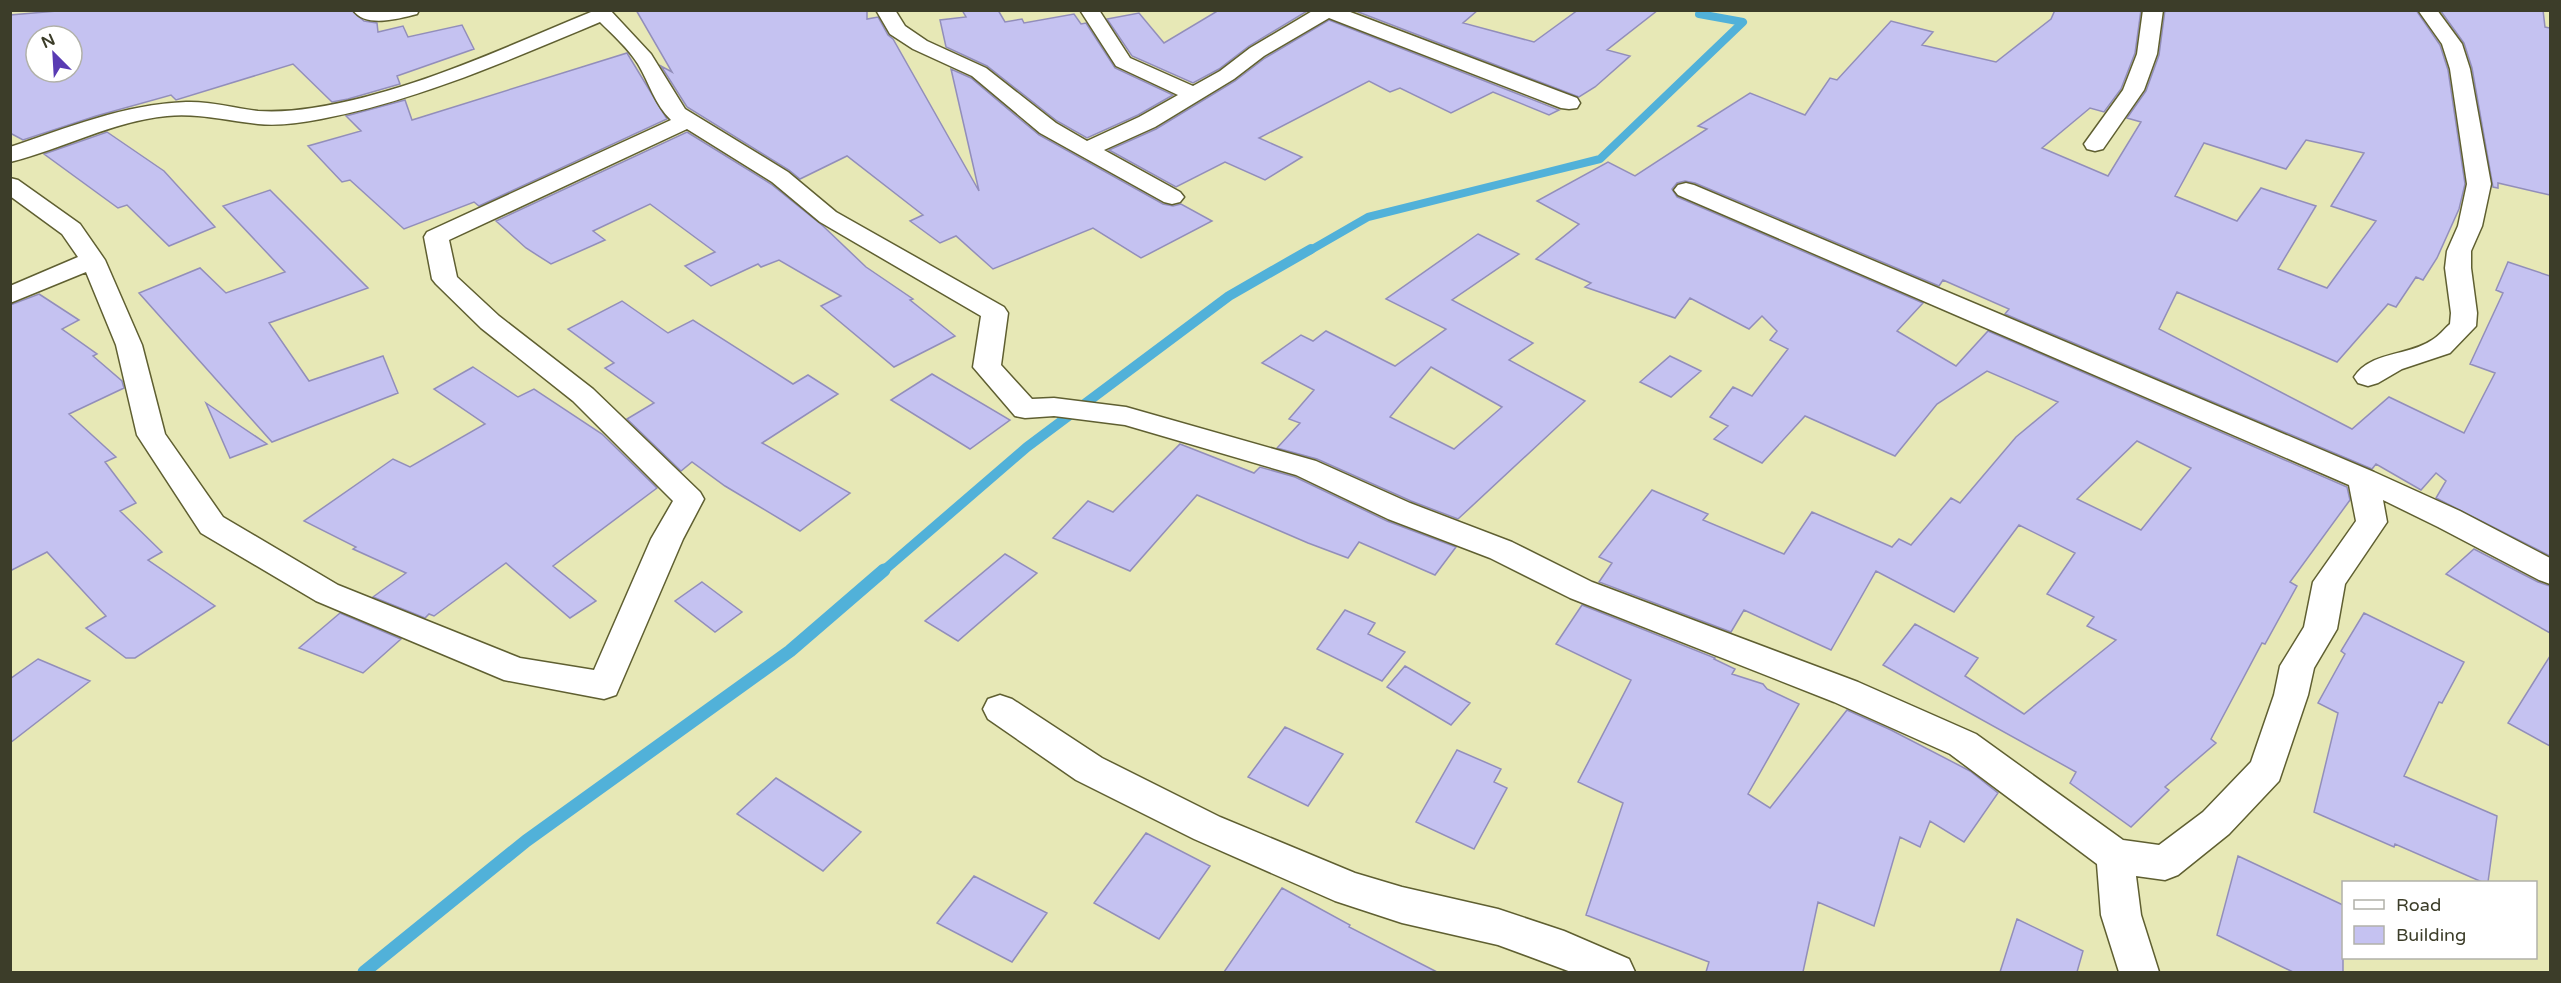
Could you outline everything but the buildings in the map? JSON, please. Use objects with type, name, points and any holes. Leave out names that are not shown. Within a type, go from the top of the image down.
[{"type":"street","points":[[362,10],[368,15],[379,15],[410,10]]},
{"type":"street","points":[[885,10],[897,30],[920,45],[979,72],[1048,129],[1172,197]]},
{"type":"street","points":[[1089,10],[1123,62],[1194,94]]},
{"type":"street","points":[[2095,144],[2133,90],[2148,54],[2152,10]]},
{"type":"street","points":[[2368,377],[2392,363],[2441,347],[2463,326],[2464,313],[2458,268],[2459,251],[2470,226],[2479,184],[2460,69],[2452,44],[2427,10]]},
{"type":"street","points":[[1087,149],[1147,122],[1227,75],[1257,52],[1329,11],[1569,102]]},
{"type":"street","points":[[10,155],[110,123],[183,108],[203,108],[269,118],[322,113],[444,80],[601,13],[618,28],[645,59],[677,114],[780,177],[828,217],[995,313],[987,367],[1025,409],[1054,407],[1126,416],[1306,468],[1399,511],[1501,550],[1581,590],[1846,692],[1963,744],[2115,856],[2165,863],[2216,823],[2266,770],[2291,695],[2297,666],[2320,629],[2330,582],[2372,522],[2363,479]]},
{"type":"street","points":[[10,185],[71,228],[93,260],[129,345],[151,435],[212,525],[327,593],[516,671],[604,686],[667,538],[689,499],[583,394],[490,322],[445,279],[436,237],[689,120]]},
{"type":"street","points":[[1686,190],[2363,479],[2449,519],[2550,572]]},
{"type":"street","points":[[10,295],[93,260]]},
{"type":"street","points":[[1000,709],[1089,769],[1207,828],[1349,889],[1402,905],[1498,927],[1564,950],[1615,972]]},
{"type":"street","points":[[2115,856],[2121,915],[2139,972]]},
{"type":"waterway","points":[[1309,251],[1368,217],[1600,159],[1743,22],[1699,14],[1704,10]]},
{"type":"waterway","points":[[882,572],[1027,447],[1229,296],[1311,249]]},
{"type":"waterway","points":[[364,972],[526,841],[790,651],[884,570]]}]
